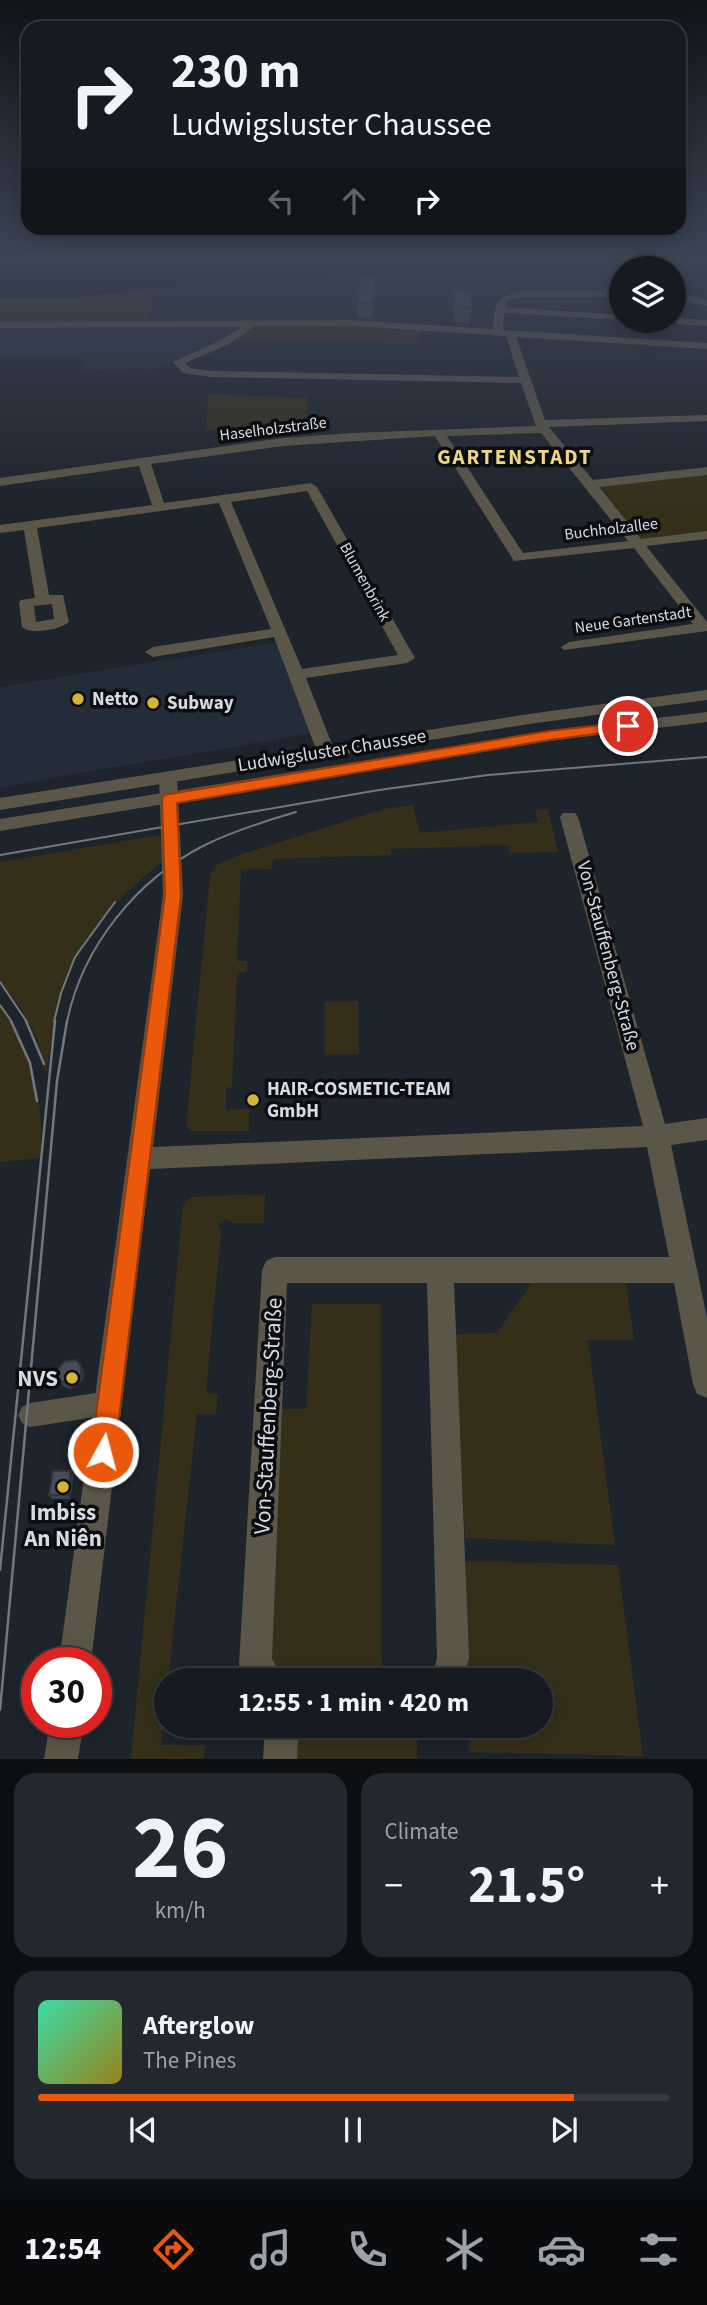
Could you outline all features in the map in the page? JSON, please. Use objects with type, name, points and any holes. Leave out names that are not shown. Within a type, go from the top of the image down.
[{"type":"street","points":[[224,342],[178,362],[187,370],[224,375],[524,380]]},
{"type":"street","points":[[508,342],[542,427]]},
{"type":"street","points":[[646,342],[707,346]]},
{"type":"street","name":"Haselholzstraße","points":[[0,482],[283,442],[351,436],[707,418]]},
{"type":"street","name":"Neue Gartenstadt","points":[[542,427],[705,627]]},
{"type":"street","name":"Buchholzallee","points":[[439,433],[519,558],[707,535]]},
{"type":"street","points":[[144,462],[159,507]]},
{"type":"street","points":[[590,484],[707,471]]},
{"type":"street","name":"Blumenbrink","points":[[0,529],[311,487],[407,658],[297,675]]},
{"type":"street","points":[[224,499],[280,632],[326,752]]},
{"type":"street","points":[[30,525],[43,601]]},
{"type":"street","name":"Neue Gartenstadt","points":[[569,647],[705,627]]},
{"type":"street","points":[[153,652],[280,632]]},
{"type":"street","name":"Ludwigsluster Chaussee","points":[[0,804],[529,719],[707,695]]},
{"type":"street","name":"Ludwigsluster Chaussee","points":[[0,825],[549,736],[707,717]]},
{"type":"street","points":[[77,1647],[173,895],[168,777]]},
{"type":"street","name":"Von-Stauffenberg-Straße","points":[[569,817],[657,1136],[707,1384]]},
{"type":"street","points":[[139,1159],[657,1136],[707,1129]]},
{"type":"street","points":[[440,1268],[451,1552],[453,1658],[450,1668]]},
{"type":"street","name":"Von-Stauffenberg-Straße","points":[[258,1668],[255,1665],[275,1270],[684,1270]]},
{"type":"street","points":[[30,1415],[109,1403]]},
{"type":"street","points":[[61,1759],[64,1738]]},
{"type":"street","points":[[280,1759],[281,1738]]},
{"type":"shaded area","points":[[0,342],[224,342],[148,371],[147,368],[81,371],[83,362],[77,360],[77,357],[0,359]]},
{"type":"shaded area","points":[[327,342],[418,342],[418,344]]},
{"type":"shaded area","points":[[208,394],[308,398],[305,419],[206,431]]},
{"type":"shaded area","points":[[707,471],[707,535],[639,544],[591,484]]},
{"type":"shaded area","points":[[286,641],[319,732],[0,787],[0,687]]},
{"type":"shaded area","points":[[413,805],[420,833],[538,822],[535,810],[548,809],[558,852],[510,853],[508,845],[391,849],[391,855],[273,859],[272,869],[241,870],[237,961],[247,961],[247,972],[237,973],[232,1087],[226,1088],[226,1110],[249,1109],[249,1131],[192,1131],[186,1126],[210,874],[218,864],[242,854],[384,809]]},
{"type":"shaded area","points":[[171,833],[171,855],[117,902],[82,950],[69,976],[59,1006],[46,1076],[37,1038],[21,1008],[0,982],[0,862]]},
{"type":"shaded area","points":[[358,1001],[359,1054],[325,1055],[325,1002]]},
{"type":"shaded area","points":[[0,1005],[21,1039],[34,1077],[40,1118],[40,1158],[0,1162]]},
{"type":"shaded area","points":[[265,1194],[264,1223],[232,1223],[225,1219],[218,1225],[221,1231],[206,1393],[218,1394],[216,1414],[197,1414],[169,1668],[154,1668],[154,1738],[162,1738],[161,1745],[205,1745],[204,1759],[131,1759],[183,1205],[191,1197]]},
{"type":"shaded area","points":[[533,1281],[626,1282],[634,1340],[588,1340],[615,1545],[465,1538],[455,1334],[497,1333]]},
{"type":"shaded area","points":[[312,1304],[381,1304],[382,1668],[276,1668],[267,1657],[278,1409],[306,1409]]},
{"type":"shaded area","points":[[465,1561],[618,1565],[643,1756],[469,1752],[468,1738],[553,1738],[553,1668],[467,1668]]},
{"type":"shaded area","points":[[281,1738],[417,1738],[417,1759],[280,1759]]},
{"type":"building","name":"NVS","points":[[76,1360],[81,1366],[81,1375],[68,1384],[60,1381],[57,1371],[64,1362]]},
{"type":"building","name":"Imbiss An Niên","points":[[53,1471],[71,1471],[67,1495],[49,1495]]},
{"type":"tram line","points":[[0,855],[379,790],[488,775],[707,757]]},
{"type":"tram line","points":[[67,1022],[85,967],[99,942],[135,896],[180,859],[205,845],[296,812]]},
{"type":"tram line","points":[[54,1022],[61,993],[75,957],[115,902]]},
{"type":"tram line","points":[[0,982],[27,1022]]},
{"type":"tram line","points":[[0,1005],[12,1022]]},
{"type":"tram line","points":[[11,1021],[30,1063],[37,1101]]},
{"type":"tram line","points":[[26,1021],[44,1064]]},
{"type":"tram line","points":[[0,1570],[55,1021]]},
{"type":"tram line","points":[[0,1710],[57,1081],[67,1021]]},
{"type":"place","name":"Netto","points":[[78,699]]},
{"type":"place","name":"Subway","points":[[153,703]]},
{"type":"place","name":"HAIR-COSMETIC-TEAM GmbH","points":[[253,1100]]},
{"type":"place","name":"NVS","points":[[72,1378]]},
{"type":"place","name":"Imbiss An Niên","points":[[63,1487]]},
{"type":"district","name":"GARTENSTADT","points":[[515,457]]},
{"type":"route","points":[[103,1452],[173,895],[169,799],[549,736],[628,726]]}]
